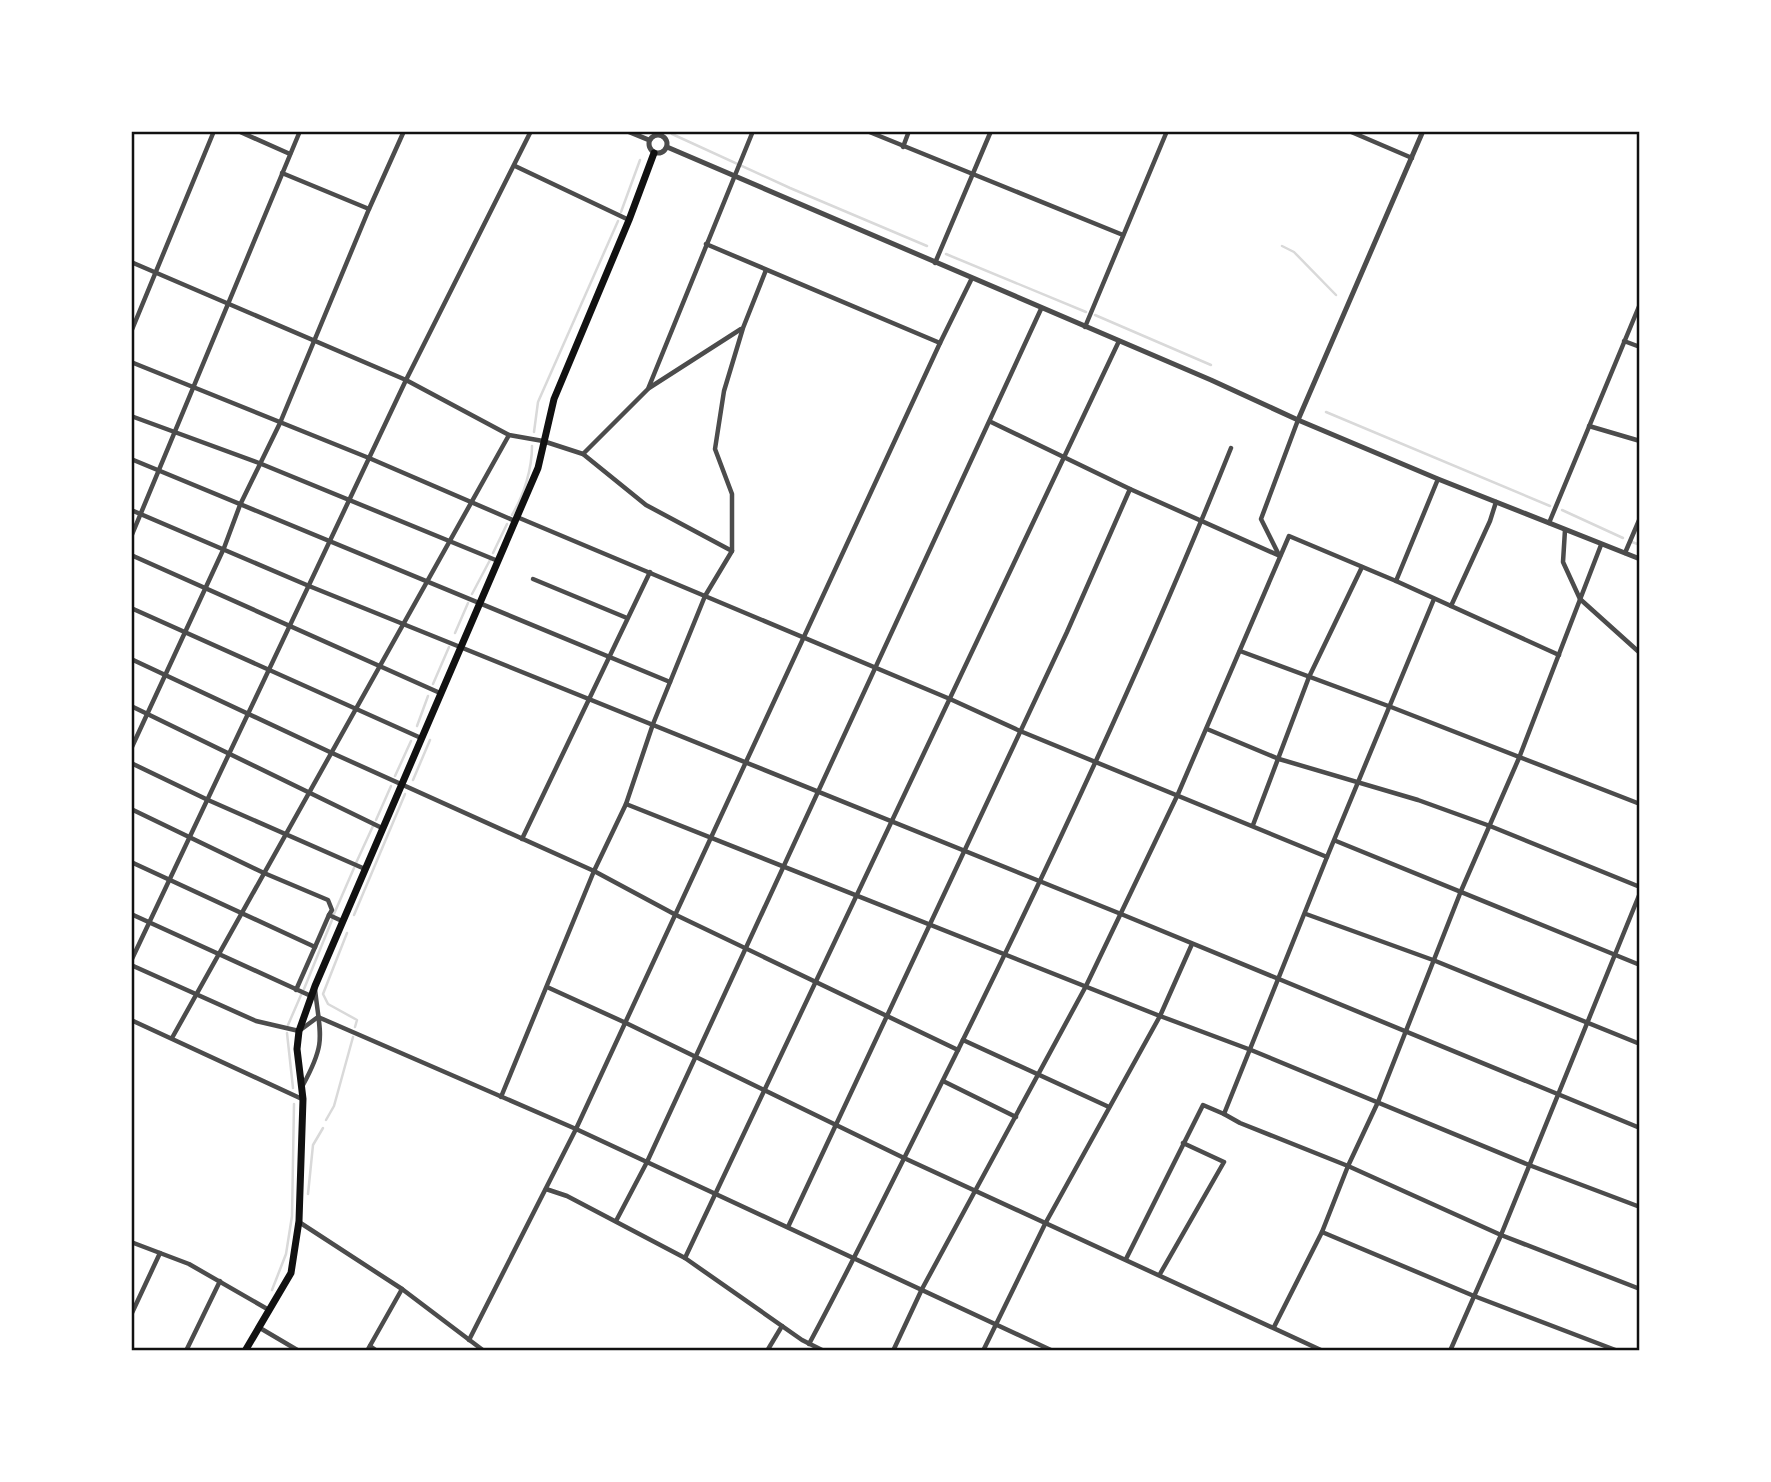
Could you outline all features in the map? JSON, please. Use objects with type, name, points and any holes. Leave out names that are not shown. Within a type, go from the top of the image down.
[{"type":"main road","points":[[245,1351],[291,1273],[299,1221],[303,1100],[297,1049],[299,1031],[315,986],[538,468],[554,399],[654,153]]},
{"type":"street","points":[[131,331],[214,131]]},
{"type":"street","points":[[238,131],[289,154]]},
{"type":"street","points":[[131,537],[300,131]]},
{"type":"street","points":[[131,749],[224,548],[259,463],[280,423],[404,131]]},
{"type":"street","points":[[318,1017],[299,1031],[256,1021],[131,963],[406,380],[531,131]]},
{"type":"street","points":[[627,131],[649,140]]},
{"type":"street","points":[[648,389],[753,131]]},
{"type":"street","points":[[867,131],[1123,235]]},
{"type":"street","points":[[903,146],[909,131]]},
{"type":"street","points":[[935,264],[991,131]]},
{"type":"street","points":[[1085,327],[1167,131]]},
{"type":"street","points":[[1349,131],[1412,158]]},
{"type":"street","points":[[1280,556],[1261,519],[1298,420],[1423,131]]},
{"type":"street","points":[[662,133],[667,140],[667,147],[661,153],[654,153],[649,147],[649,140],[662,133]]},
{"type":"street","points":[[667,147],[1298,420],[1640,559]]},
{"type":"street","points":[[515,166],[629,220]]},
{"type":"street","points":[[282,173],[369,209]]},
{"type":"street","points":[[706,244],[940,343]]},
{"type":"street","points":[[131,262],[406,380],[509,435],[543,440],[583,454],[646,505],[732,551]]},
{"type":"street","points":[[501,1097],[594,871],[626,804],[653,724],[705,596],[732,551],[732,494],[715,449],[724,391],[743,328],[766,270]]},
{"type":"street","points":[[469,1340],[576,1129],[971,279]]},
{"type":"street","points":[[1549,523],[1640,304]]},
{"type":"street","points":[[616,1222],[647,1162],[1041,309]]},
{"type":"street","points":[[583,454],[648,389],[743,328]]},
{"type":"street","points":[[685,1258],[1119,341]]},
{"type":"street","points":[[1624,341],[1640,347]]},
{"type":"street","points":[[131,362],[369,458],[472,503],[650,572],[1020,731],[1327,857]]},
{"type":"street","points":[[131,416],[259,463],[498,561]]},
{"type":"street","points":[[991,422],[1130,489],[1280,556]]},
{"type":"street","points":[[1589,426],[1640,441]]},
{"type":"street","points":[[172,1038],[509,435]]},
{"type":"street","points":[[809,1344],[1042,882],[1202,521],[1231,448]]},
{"type":"street","points":[[131,459],[670,682]]},
{"type":"street","points":[[1396,581],[1438,479]]},
{"type":"street","points":[[788,1227],[1130,489]]},
{"type":"street","points":[[1451,606],[1496,502]]},
{"type":"street","points":[[131,510],[309,586],[748,762],[1640,1128]]},
{"type":"street","points":[[1625,553],[1640,518]]},
{"type":"street","points":[[1565,530],[1563,562],[1580,599],[1640,653]]},
{"type":"street","points":[[892,1351],[922,1289],[1086,986],[1178,794],[1289,536],[1559,655]]},
{"type":"street","points":[[1274,1327],[1322,1232],[1348,1166],[1378,1102],[1461,891],[1519,758],[1601,545]]},
{"type":"street","points":[[131,555],[441,694]]},
{"type":"street","points":[[1253,825],[1309,677],[1362,567]]},
{"type":"street","points":[[522,839],[650,572]]},
{"type":"street","points":[[533,579],[627,618]]},
{"type":"street","points":[[1224,1114],[1434,599]]},
{"type":"street","points":[[131,608],[422,738]]},
{"type":"street","points":[[1240,651],[1640,804]]},
{"type":"street","points":[[131,659],[594,871],[676,915],[958,1050]]},
{"type":"street","points":[[131,706],[383,828]]},
{"type":"street","points":[[1207,729],[1279,759],[1418,800],[1490,826],[1640,887]]},
{"type":"street","points":[[131,763],[366,870]]},
{"type":"street","points":[[626,804],[1251,1050],[1640,1208]]},
{"type":"street","points":[[131,809],[264,873],[328,900],[332,910],[296,989]]},
{"type":"street","points":[[1336,841],[1640,965]]},
{"type":"street","points":[[131,862],[315,947]]},
{"type":"street","points":[[1450,1351],[1501,1235],[1556,1093],[1640,893]]},
{"type":"street","points":[[131,914],[312,996]]},
{"type":"street","points":[[1306,914],[1433,960],[1640,1044]]},
{"type":"street","points":[[329,915],[343,922]]},
{"type":"street","points":[[983,1351],[1045,1224],[1160,1016],[1192,944]]},
{"type":"street","points":[[303,1085],[321,1046],[315,986]]},
{"type":"street","points":[[547,987],[696,1056],[904,1158],[1323,1351]]},
{"type":"street","points":[[318,1017],[576,1129],[1054,1351]]},
{"type":"street","points":[[131,1020],[303,1100]]},
{"type":"street","points":[[963,1040],[1109,1107]]},
{"type":"street","points":[[943,1081],[1016,1117]]},
{"type":"street","points":[[1126,1259],[1203,1105],[1501,1235],[1640,1289]]},
{"type":"street","points":[[1160,1274],[1224,1162],[1183,1143]]},
{"type":"street","points":[[546,1189],[567,1196],[685,1258],[782,1326],[824,1351]]},
{"type":"street","points":[[299,1221],[402,1289],[484,1351]]},
{"type":"street","points":[[1322,1232],[1474,1296],[1618,1351]]},
{"type":"street","points":[[131,1242],[189,1264],[269,1310]]},
{"type":"street","points":[[131,1315],[160,1253]]},
{"type":"street","points":[[186,1351],[220,1281]]},
{"type":"street","points":[[377,1351],[368,1348],[402,1289]]},
{"type":"street","points":[[767,1351],[782,1326]]},
{"type":"street","points":[[259,1327],[299,1351]]},
{"type":"waterway","points":[[672,134],[927,246]]},
{"type":"waterway","points":[[621,212],[640,160]]},
{"type":"waterway","points":[[534,432],[538,402],[618,221]]},
{"type":"waterway","points":[[1282,246],[1294,252],[1336,295]]},
{"type":"waterway","points":[[946,254],[1086,312]]},
{"type":"waterway","points":[[1095,315],[1211,365]]},
{"type":"waterway","points":[[1326,412],[1550,506]]},
{"type":"waterway","points":[[512,515],[526,482],[532,446]]},
{"type":"waterway","points":[[1562,510],[1623,538]]},
{"type":"waterway","points":[[493,553],[507,524]]},
{"type":"waterway","points":[[1632,542],[1640,545]]},
{"type":"waterway","points":[[472,594],[490,560]]},
{"type":"waterway","points":[[455,633],[468,603]]},
{"type":"waterway","points":[[433,684],[449,647]]},
{"type":"waterway","points":[[417,726],[428,696]]},
{"type":"waterway","points":[[413,780],[430,740]]},
{"type":"waterway","points":[[395,776],[411,741]]},
{"type":"waterway","points":[[376,820],[391,786]]},
{"type":"waterway","points":[[354,915],[405,794]]},
{"type":"waterway","points":[[356,863],[373,826]]},
{"type":"waterway","points":[[334,914],[354,868]]},
{"type":"waterway","points":[[304,989],[332,920]]},
{"type":"waterway","points":[[347,933],[323,994],[328,1004],[357,1020],[355,1027]]},
{"type":"waterway","points":[[288,1025],[301,995]]},
{"type":"waterway","points":[[287,1033],[293,1088]]},
{"type":"waterway","points":[[326,1120],[334,1106],[353,1037]]},
{"type":"waterway","points":[[272,1290],[286,1254],[292,1216],[294,1104]]},
{"type":"waterway","points":[[308,1194],[313,1145],[323,1128]]}]
